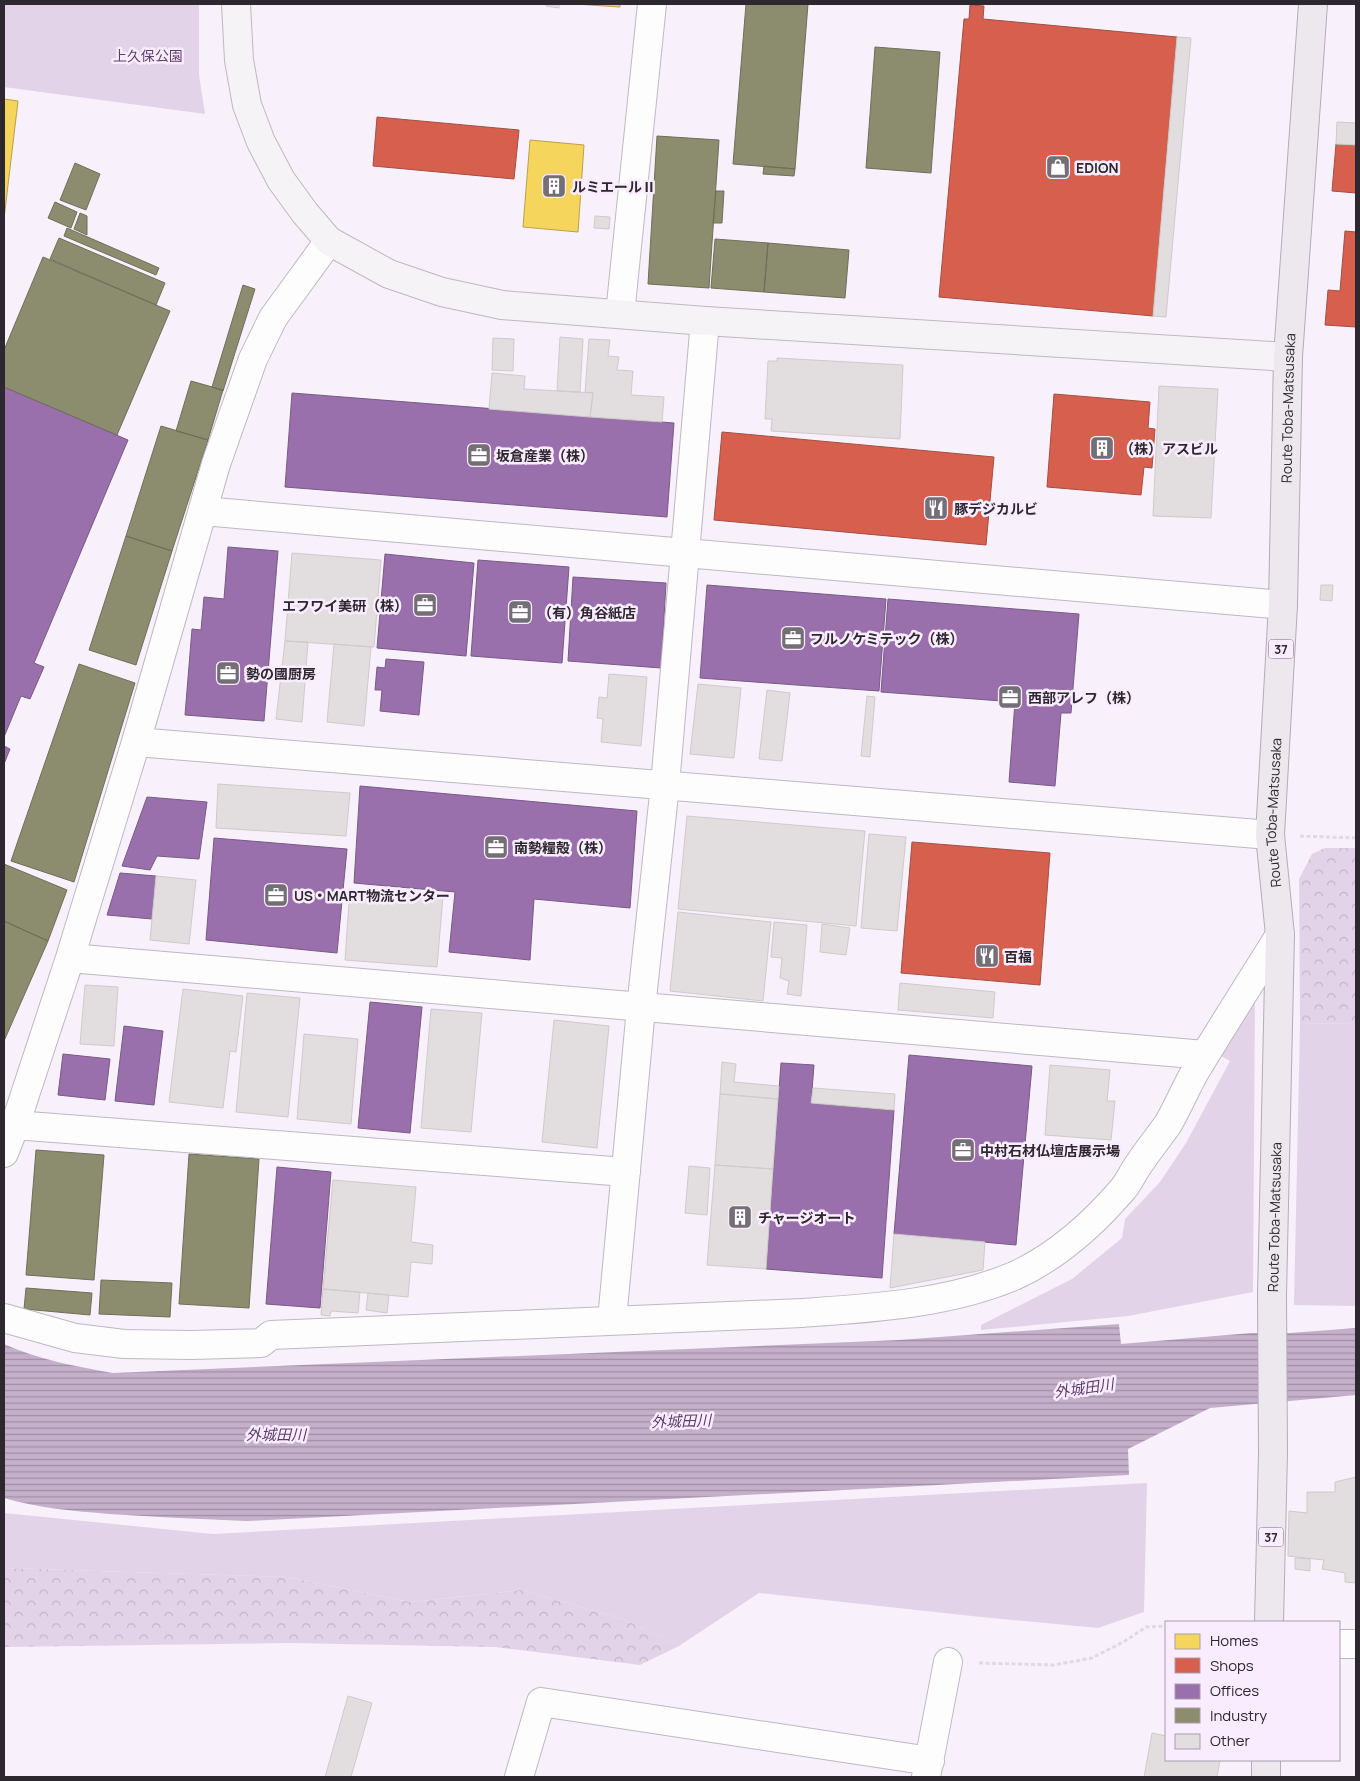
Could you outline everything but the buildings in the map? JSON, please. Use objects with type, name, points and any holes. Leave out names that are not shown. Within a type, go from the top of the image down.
[{"type":"main road","name":"Route Toba-Matsusaka","points":[[1269,1621],[1273,1453],[1272,1295],[1280,935],[1270,835],[1283,605],[1288,357],[1313,4]]},
{"type":"main road","points":[[1266,1761],[1266,1777]]},
{"type":"street","points":[[236,4],[239,60],[247,105],[261,142],[281,180],[305,213],[329,241],[389,274],[442,292],[502,305],[705,321],[1288,357]]},
{"type":"street","points":[[620,314],[652,4]]},
{"type":"street","points":[[4,1153],[15,1126],[70,958],[136,742],[216,464],[253,359],[273,318],[329,241]]},
{"type":"street","points":[[612,1320],[641,1008],[665,785],[705,321]]},
{"type":"street","points":[[203,511],[1283,605]]},
{"type":"street","points":[[136,742],[1270,835]]},
{"type":"street","points":[[4,1318],[75,1338],[124,1344],[191,1345],[261,1343],[271,1335],[802,1313],[908,1303],[954,1295],[1027,1270],[1068,1243],[1085,1229],[1124,1188],[1137,1166],[1168,1123],[1205,1055],[1280,935]]},
{"type":"street","points":[[70,958],[1205,1055]]},
{"type":"street","points":[[15,1126],[626,1172]]},
{"type":"street","points":[[1340,1644],[1356,1644]]},
{"type":"street","points":[[519,1777],[541,1702],[928,1769],[948,1662]]},
{"type":"path","points":[[1270,835],[1356,838]]},
{"type":"path","points":[[948,1662],[1054,1665],[1092,1658],[1125,1641],[1146,1627],[1165,1626]]},
{"type":"green space","name":"上久保公園","points":[[4,4],[199,4],[199,75],[205,114],[4,87]]},
{"type":"green space","points":[[1325,848],[1356,848],[1356,1024],[1300,1023],[1299,879],[1312,854]]},
{"type":"green space","points":[[1255,992],[1253,1292],[1128,1316],[981,1330],[981,1325],[1072,1279],[1122,1238],[1125,1219],[1160,1182],[1186,1143],[1230,1061],[1216,1053]]},
{"type":"green space","points":[[1300,1023],[1356,1024],[1356,1306],[1294,1305]]},
{"type":"green space","points":[[1147,1483],[1144,1612],[1098,1628],[759,1593],[679,1646],[623,1619],[521,1590],[410,1602],[287,1577],[4,1568],[4,1513],[213,1534]]},
{"type":"green space","points":[[4,1568],[287,1577],[410,1602],[521,1590],[623,1619],[679,1646],[640,1665],[495,1647],[289,1643],[4,1647]]},
{"type":"water","name":"外城田川","points":[[1119,1324],[1121,1344],[1251,1333],[1290,1333],[1356,1328],[1356,1395],[1210,1408],[1128,1449],[1129,1475],[247,1521],[83,1512],[43,1507],[4,1498],[4,1344],[44,1358],[113,1373],[899,1340]]},
{"type":"place","name":"EDION","points":[[1058,167]]},
{"type":"place","name":"ルミエールⅡ","points":[[554,186]]},
{"type":"place","name":"（株）アスビル","points":[[1102,448]]},
{"type":"place","name":"坂倉産業（株）","points":[[479,455]]},
{"type":"place","name":"豚デジカルビ","points":[[936,508]]},
{"type":"place","name":"エフワイ美研（株）","points":[[425,605]]},
{"type":"place","name":"（有）角谷紙店","points":[[520,612]]},
{"type":"place","name":"フルノケミテック（株）","points":[[793,638]]},
{"type":"place","name":"勢の國厨房","points":[[228,673]]},
{"type":"place","name":"西部アレフ（株）","points":[[1010,697]]},
{"type":"place","name":"南勢糧殻（株）","points":[[496,847]]},
{"type":"place","name":"US・MART物流センター","points":[[276,895]]},
{"type":"place","name":"百福","points":[[987,956]]},
{"type":"place","name":"中村石材仏壇店展示場","points":[[963,1150]]},
{"type":"place","name":"チャージオート","points":[[740,1217]]}]
